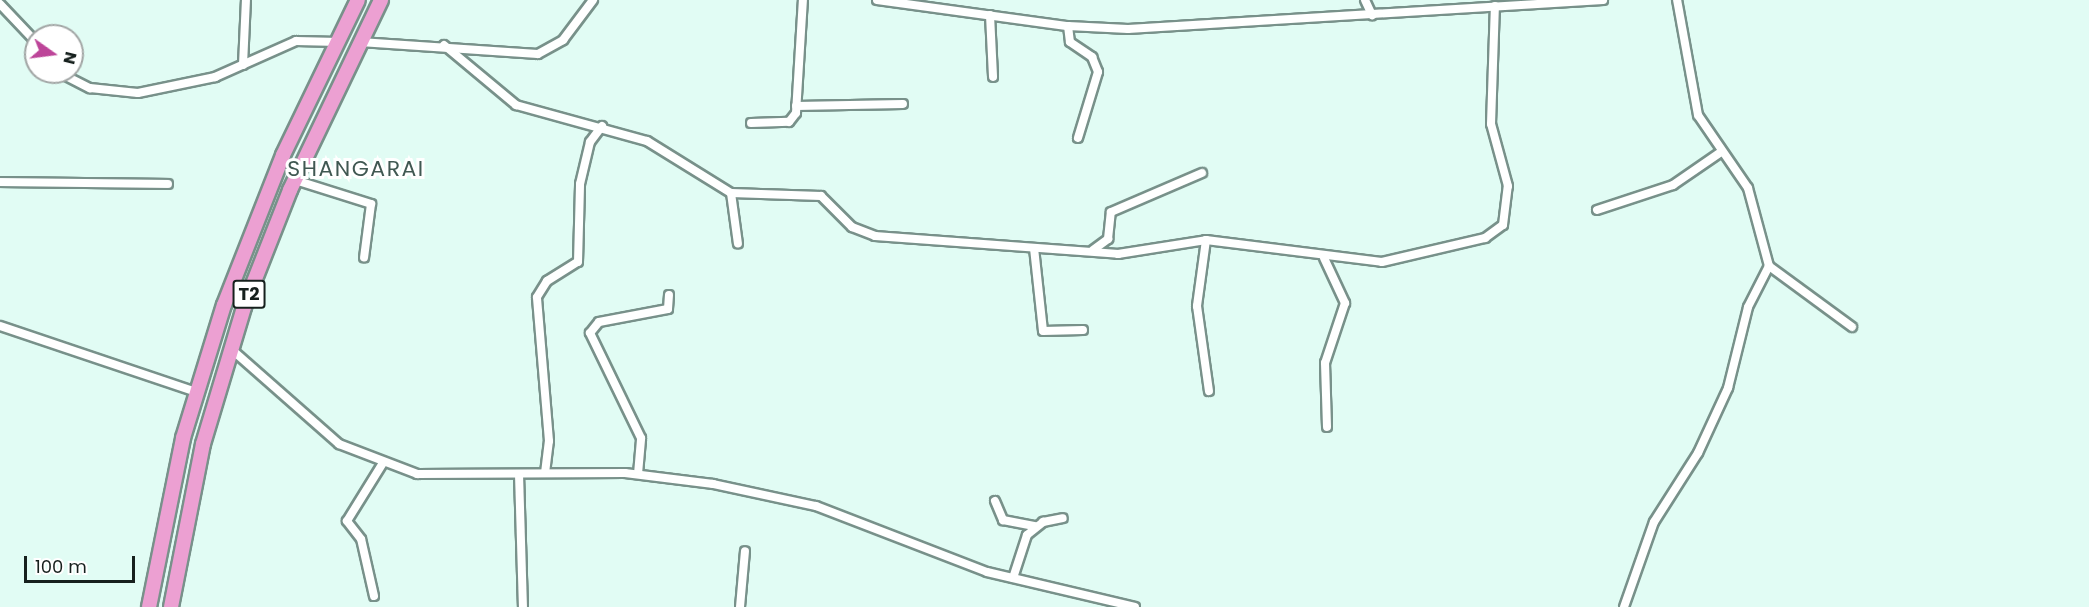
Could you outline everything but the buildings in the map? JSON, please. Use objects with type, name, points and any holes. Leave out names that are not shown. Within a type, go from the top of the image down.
[{"type":"highway","name":"T2","points":[[148,607],[196,392],[253,225],[358,0]]},
{"type":"highway","name":"T2","points":[[171,607],[203,444],[231,349],[295,180],[381,0]]},
{"type":"street","points":[[243,65],[246,0]]},
{"type":"street","points":[[360,42],[542,52],[563,40],[593,0]]},
{"type":"street","points":[[751,123],[789,122],[796,106],[803,0]]},
{"type":"street","points":[[878,0],[949,4],[990,15],[1068,26],[1128,29],[1603,0]]},
{"type":"street","points":[[1365,0],[1372,15]]},
{"type":"street","points":[[1677,0],[1698,115],[1721,152],[1748,188],[1769,266],[1852,327]]},
{"type":"street","points":[[0,4],[24,29]]},
{"type":"street","points":[[444,45],[511,102],[602,126],[660,146],[731,193],[821,196],[852,227],[875,236],[1126,254],[1206,240],[1324,258],[1391,261],[1485,238],[1503,225],[1508,186],[1491,124],[1495,6]]},
{"type":"street","points":[[990,15],[993,77]]},
{"type":"street","points":[[1068,26],[1070,42],[1092,57],[1098,72],[1078,138]]},
{"type":"street","points":[[82,84],[90,88],[138,93],[206,80],[296,41],[339,42]]},
{"type":"street","points":[[796,106],[903,104]]},
{"type":"street","points":[[545,473],[549,441],[537,297],[547,281],[578,262],[580,184],[590,142],[602,126]]},
{"type":"street","points":[[1597,210],[1673,185],[1721,152]]},
{"type":"street","points":[[1093,250],[1108,239],[1111,212],[1202,173]]},
{"type":"street","points":[[295,180],[371,204],[364,258]]},
{"type":"street","points":[[0,182],[168,183]]},
{"type":"street","points":[[731,193],[738,244]]},
{"type":"street","points":[[1206,240],[1197,306],[1209,391]]},
{"type":"street","points":[[1034,248],[1043,331],[1083,330]]},
{"type":"street","points":[[1324,258],[1345,303],[1325,363],[1327,427]]},
{"type":"street","points":[[1624,607],[1654,522],[1698,453],[1728,388],[1748,307],[1769,266]]},
{"type":"street","points":[[638,474],[641,438],[590,333],[599,322],[668,309],[669,295]]},
{"type":"street","points":[[0,326],[196,392]]},
{"type":"street","points":[[231,349],[321,430],[383,463],[436,476],[545,473],[638,474],[816,506],[1013,578],[1135,607]]},
{"type":"street","points":[[374,596],[361,538],[347,521],[383,463]]},
{"type":"street","points":[[519,474],[523,607]]},
{"type":"street","points":[[995,501],[1003,520],[1035,526],[1063,518]]},
{"type":"street","points":[[1013,578],[1021,547],[1035,526]]},
{"type":"street","points":[[740,607],[745,552]]},
{"type":"district","name":"SHANGARAI","points":[[356,169]]}]
